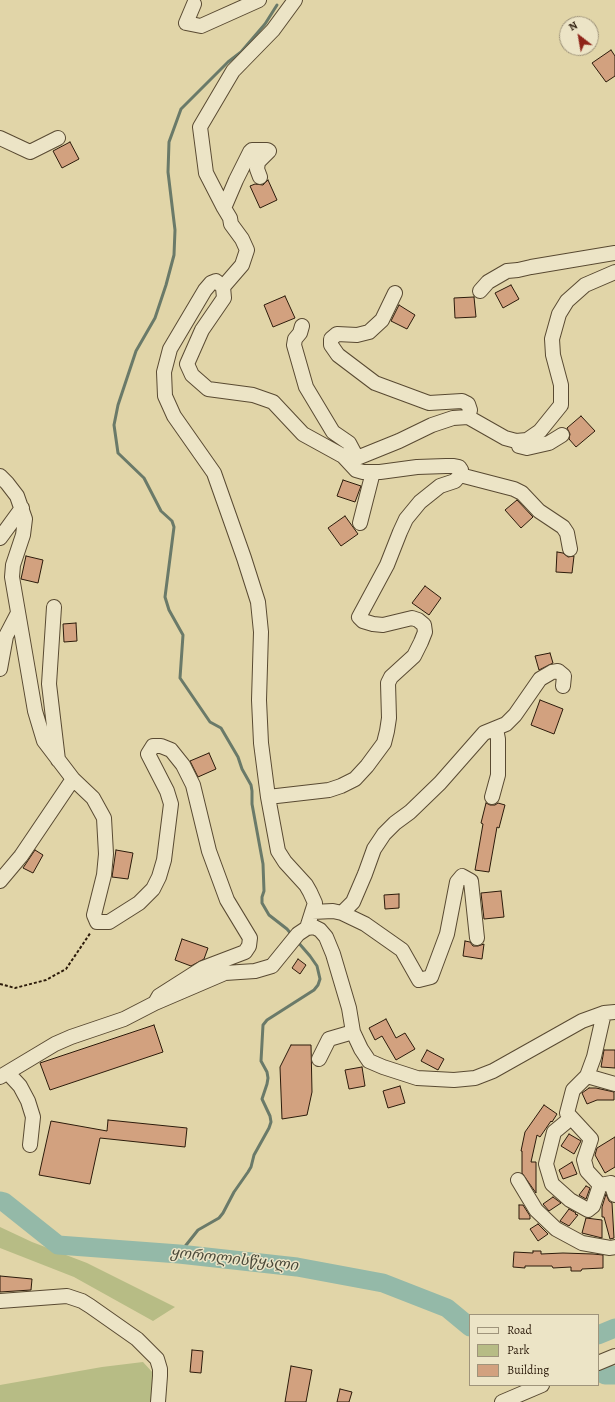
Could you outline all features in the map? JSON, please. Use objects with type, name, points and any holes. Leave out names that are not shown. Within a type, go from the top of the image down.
[{"type":"street","points":[[194,4],[186,23],[201,26],[259,0]]},
{"type":"street","points":[[223,287],[242,265],[247,250],[231,224],[230,218],[206,173],[200,127],[233,71],[273,30],[295,0]]},
{"type":"street","points":[[0,138],[30,152],[58,138]]},
{"type":"street","points":[[224,208],[236,180],[252,150],[269,151],[258,162],[257,169],[260,177]]},
{"type":"street","points":[[480,291],[488,282],[507,271],[615,253]]},
{"type":"street","points":[[30,1145],[33,1117],[28,1101],[20,1086],[4,1075],[55,1044],[124,1019],[155,1003],[225,973],[255,971],[272,966],[299,934],[312,912],[315,903],[310,892],[285,862],[278,851],[268,797],[261,743],[261,632],[258,602],[214,473],[174,416],[165,396],[164,372],[170,349],[187,319],[211,283],[216,281],[223,287],[224,298],[202,330],[187,364],[192,375],[208,388],[253,395],[273,402],[303,434],[350,457],[399,441],[432,425],[453,418],[468,417],[505,438],[516,441],[526,440],[540,431],[561,405],[561,385],[553,355],[552,339],[560,314],[567,301],[584,285],[615,272]]},
{"type":"street","points":[[567,301],[615,283]]},
{"type":"street","points":[[396,293],[382,320],[369,332],[357,335],[337,334],[331,339],[331,345],[338,355],[375,383],[429,403],[462,401],[468,404],[470,410],[468,417]]},
{"type":"street","points":[[268,797],[329,790],[341,786],[354,778],[367,766],[384,743],[389,718],[388,683],[391,677],[414,656],[422,642],[425,632],[424,625],[418,620],[412,618],[383,624],[373,624],[363,621],[359,617],[385,571],[406,519],[420,502],[440,486],[455,481],[460,475],[461,470],[459,467],[454,466],[417,467],[373,472],[356,470],[350,457],[349,443],[333,432],[306,387],[294,345],[295,339],[300,333],[302,326]]},
{"type":"street","points":[[516,441],[519,446],[527,448],[549,443],[562,435]]},
{"type":"street","points":[[360,523],[373,472]]},
{"type":"street","points":[[460,475],[514,489],[522,493],[539,512],[563,527],[567,533],[570,548]]},
{"type":"street","points":[[0,476],[17,496],[25,519],[23,535],[12,577],[35,711],[44,740],[73,779],[93,798],[104,818],[106,854],[104,875],[94,915],[97,922],[109,922],[139,903],[153,889],[159,877],[164,860],[171,804],[167,791],[148,754],[153,746],[161,746],[171,750],[183,765],[193,785],[209,851],[227,900],[250,938],[249,946],[245,952],[203,968],[159,996],[155,1003]]},
{"type":"street","points":[[0,538],[22,508]]},
{"type":"street","points":[[54,607],[49,684],[58,760]]},
{"type":"street","points":[[0,669],[6,636],[18,613]]},
{"type":"street","points":[[342,913],[353,902],[374,849],[384,834],[435,788],[484,733],[506,724],[515,715],[540,679],[552,672],[558,671],[564,676],[563,686]]},
{"type":"street","points":[[492,797],[498,775],[498,740],[496,728]]},
{"type":"street","points":[[0,881],[21,856],[73,779]]},
{"type":"street","points":[[312,912],[334,911],[342,913],[365,924],[402,950],[419,980],[431,978],[447,934],[457,882],[462,876],[471,881],[477,938]]},
{"type":"street","points":[[299,934],[314,927],[320,930],[326,937],[333,954],[349,1008],[353,1032],[369,1061],[417,1078],[454,1080],[475,1078],[494,1071],[582,1021],[610,1013]]},
{"type":"street","points":[[571,1118],[554,1132],[546,1164],[552,1184],[570,1200],[588,1210],[610,1186],[587,1171],[584,1160],[591,1140],[567,1113],[573,1090],[587,1076],[610,1013]]},
{"type":"street","points":[[319,1059],[329,1039],[353,1032]]},
{"type":"street","points":[[587,1076],[615,1084]]},
{"type":"street","points":[[518,1180],[536,1210],[556,1229],[582,1243],[610,1248],[615,1247]]},
{"type":"street","points":[[0,1301],[67,1296],[82,1301],[90,1306],[137,1339],[156,1359],[160,1369],[158,1402]]},
{"type":"street","points":[[502,1402],[540,1386]]},
{"type":"path","points":[[0,984],[15,988],[46,980],[66,969],[97,922]]},
{"type":"green space","points":[[0,1227],[32,1242],[87,1263],[175,1307],[153,1321],[74,1277],[0,1248]]},
{"type":"green space","points":[[143,1362],[154,1374],[152,1402],[0,1402],[0,1385],[102,1367]]},
{"type":"building","points":[[611,50],[615,56],[615,76],[606,82],[592,63]]},
{"type":"building","points":[[70,142],[79,159],[62,168],[53,151]]},
{"type":"building","points":[[268,180],[277,200],[260,208],[250,186],[255,184],[263,185]]},
{"type":"building","points":[[511,285],[519,299],[503,308],[495,293]]},
{"type":"building","points":[[285,296],[295,318],[273,327],[264,305]]},
{"type":"building","points":[[474,297],[476,317],[455,318],[454,298]]},
{"type":"building","points":[[399,305],[415,315],[407,329],[391,321]]},
{"type":"building","points":[[581,416],[595,431],[576,447],[569,439],[570,434],[567,428]]},
{"type":"building","points":[[343,480],[361,486],[355,502],[337,496]]},
{"type":"building","points":[[517,500],[533,517],[521,528],[505,510]]},
{"type":"building","points":[[345,516],[358,534],[341,546],[328,528]]},
{"type":"building","points":[[557,552],[563,553],[568,557],[574,556],[572,573],[556,572]]},
{"type":"building","points":[[26,556],[43,560],[38,583],[21,579]]},
{"type":"building","points":[[425,586],[441,598],[429,615],[412,603]]},
{"type":"building","points":[[76,623],[77,641],[64,642],[63,624]]},
{"type":"building","points":[[550,653],[553,663],[539,670],[535,656]]},
{"type":"building","points":[[540,700],[563,709],[554,734],[531,725]]},
{"type":"building","points":[[209,753],[216,769],[198,777],[190,761]]},
{"type":"building","points":[[486,803],[490,805],[495,805],[498,803],[505,805],[499,828],[497,827],[489,872],[475,870],[483,824],[481,823]]},
{"type":"building","points":[[35,850],[43,855],[33,873],[23,868]]},
{"type":"building","points":[[116,850],[133,853],[128,879],[112,877]]},
{"type":"building","points":[[501,891],[504,917],[484,919],[481,893]]},
{"type":"building","points":[[399,894],[399,908],[385,909],[384,895]]},
{"type":"building","points":[[182,939],[208,948],[204,959],[191,966],[175,960]]},
{"type":"building","points":[[465,941],[470,942],[473,946],[484,944],[482,959],[463,956]]},
{"type":"building","points":[[298,959],[306,965],[300,974],[292,968]]},
{"type":"building","points":[[386,1019],[396,1038],[405,1033],[415,1049],[396,1060],[382,1036],[375,1040],[369,1028]]},
{"type":"building","points":[[154,1025],[163,1052],[50,1090],[40,1063]]},
{"type":"building","points":[[291,1045],[311,1045],[312,1092],[307,1115],[282,1119],[280,1067]]},
{"type":"building","points":[[427,1050],[444,1059],[438,1070],[421,1061]]},
{"type":"building","points":[[604,1050],[615,1050],[615,1068],[601,1067]]},
{"type":"building","points":[[362,1067],[365,1086],[349,1089],[345,1070]]},
{"type":"building","points":[[400,1086],[405,1103],[388,1108],[383,1091]]},
{"type":"building","points":[[589,1088],[614,1092],[614,1100],[597,1100],[587,1104],[582,1093]]},
{"type":"building","points":[[544,1105],[557,1114],[540,1137],[537,1135],[531,1162],[536,1162],[536,1193],[522,1173],[521,1151],[525,1132]]},
{"type":"building","points":[[108,1120],[187,1128],[185,1147],[100,1138],[90,1184],[39,1175],[51,1121],[107,1131]]},
{"type":"building","points":[[569,1134],[581,1141],[574,1154],[561,1146]]},
{"type":"building","points":[[615,1137],[615,1167],[605,1173],[595,1155],[597,1148]]},
{"type":"building","points":[[572,1162],[577,1174],[563,1179],[559,1170]]},
{"type":"building","points":[[586,1186],[590,1188],[586,1199],[579,1195]]},
{"type":"building","points":[[606,1194],[609,1201],[612,1203],[614,1238],[610,1239],[604,1217],[602,1217],[602,1207]]},
{"type":"building","points":[[553,1197],[561,1203],[549,1211],[543,1204]]},
{"type":"building","points":[[519,1205],[523,1205],[530,1216],[530,1219],[519,1219]]},
{"type":"building","points":[[569,1209],[578,1215],[569,1226],[560,1221]]},
{"type":"building","points":[[586,1218],[602,1220],[602,1238],[582,1233]]},
{"type":"building","points":[[538,1224],[548,1234],[538,1241],[530,1229]]},
{"type":"building","points":[[533,1251],[541,1251],[541,1254],[563,1253],[603,1255],[603,1268],[571,1271],[571,1267],[513,1267],[514,1252],[533,1253]]},
{"type":"building","points":[[0,1276],[32,1279],[31,1290],[0,1292]]},
{"type":"building","points":[[192,1350],[203,1351],[201,1373],[190,1372]]},
{"type":"building","points":[[291,1366],[312,1370],[306,1402],[285,1402]]},
{"type":"building","points":[[340,1389],[352,1392],[349,1402],[337,1402]]},
{"type":"waterway","points":[[277,5],[265,24],[241,52],[228,62],[181,109],[169,142],[168,172],[175,230],[174,255],[155,318],[136,351],[118,405],[114,425],[118,453],[144,478],[161,511],[172,521],[174,527],[165,597],[169,610],[183,635],[180,678],[210,722],[221,728],[238,757],[242,769],[251,785],[252,804],[263,864],[264,891],[262,903],[269,915],[287,929],[292,935]]},
{"type":"waterway","points":[[179,1254],[198,1230],[219,1218],[223,1213],[234,1192],[251,1167],[254,1155],[269,1128],[271,1122],[270,1116],[262,1099],[268,1078],[267,1072],[261,1061],[263,1025],[267,1020],[314,990],[320,979],[317,966],[297,941]]},
{"type":"waterway","name":"ყოროლისწყალი","points":[[0,1201],[4,1202],[58,1245],[179,1254],[297,1267],[383,1283],[447,1308],[469,1326]]},
{"type":"waterway","name":"ყოროლისწყალი","points":[[599,1335],[615,1328]]},
{"type":"waterway","points":[[599,1371],[605,1375],[615,1375]]}]
